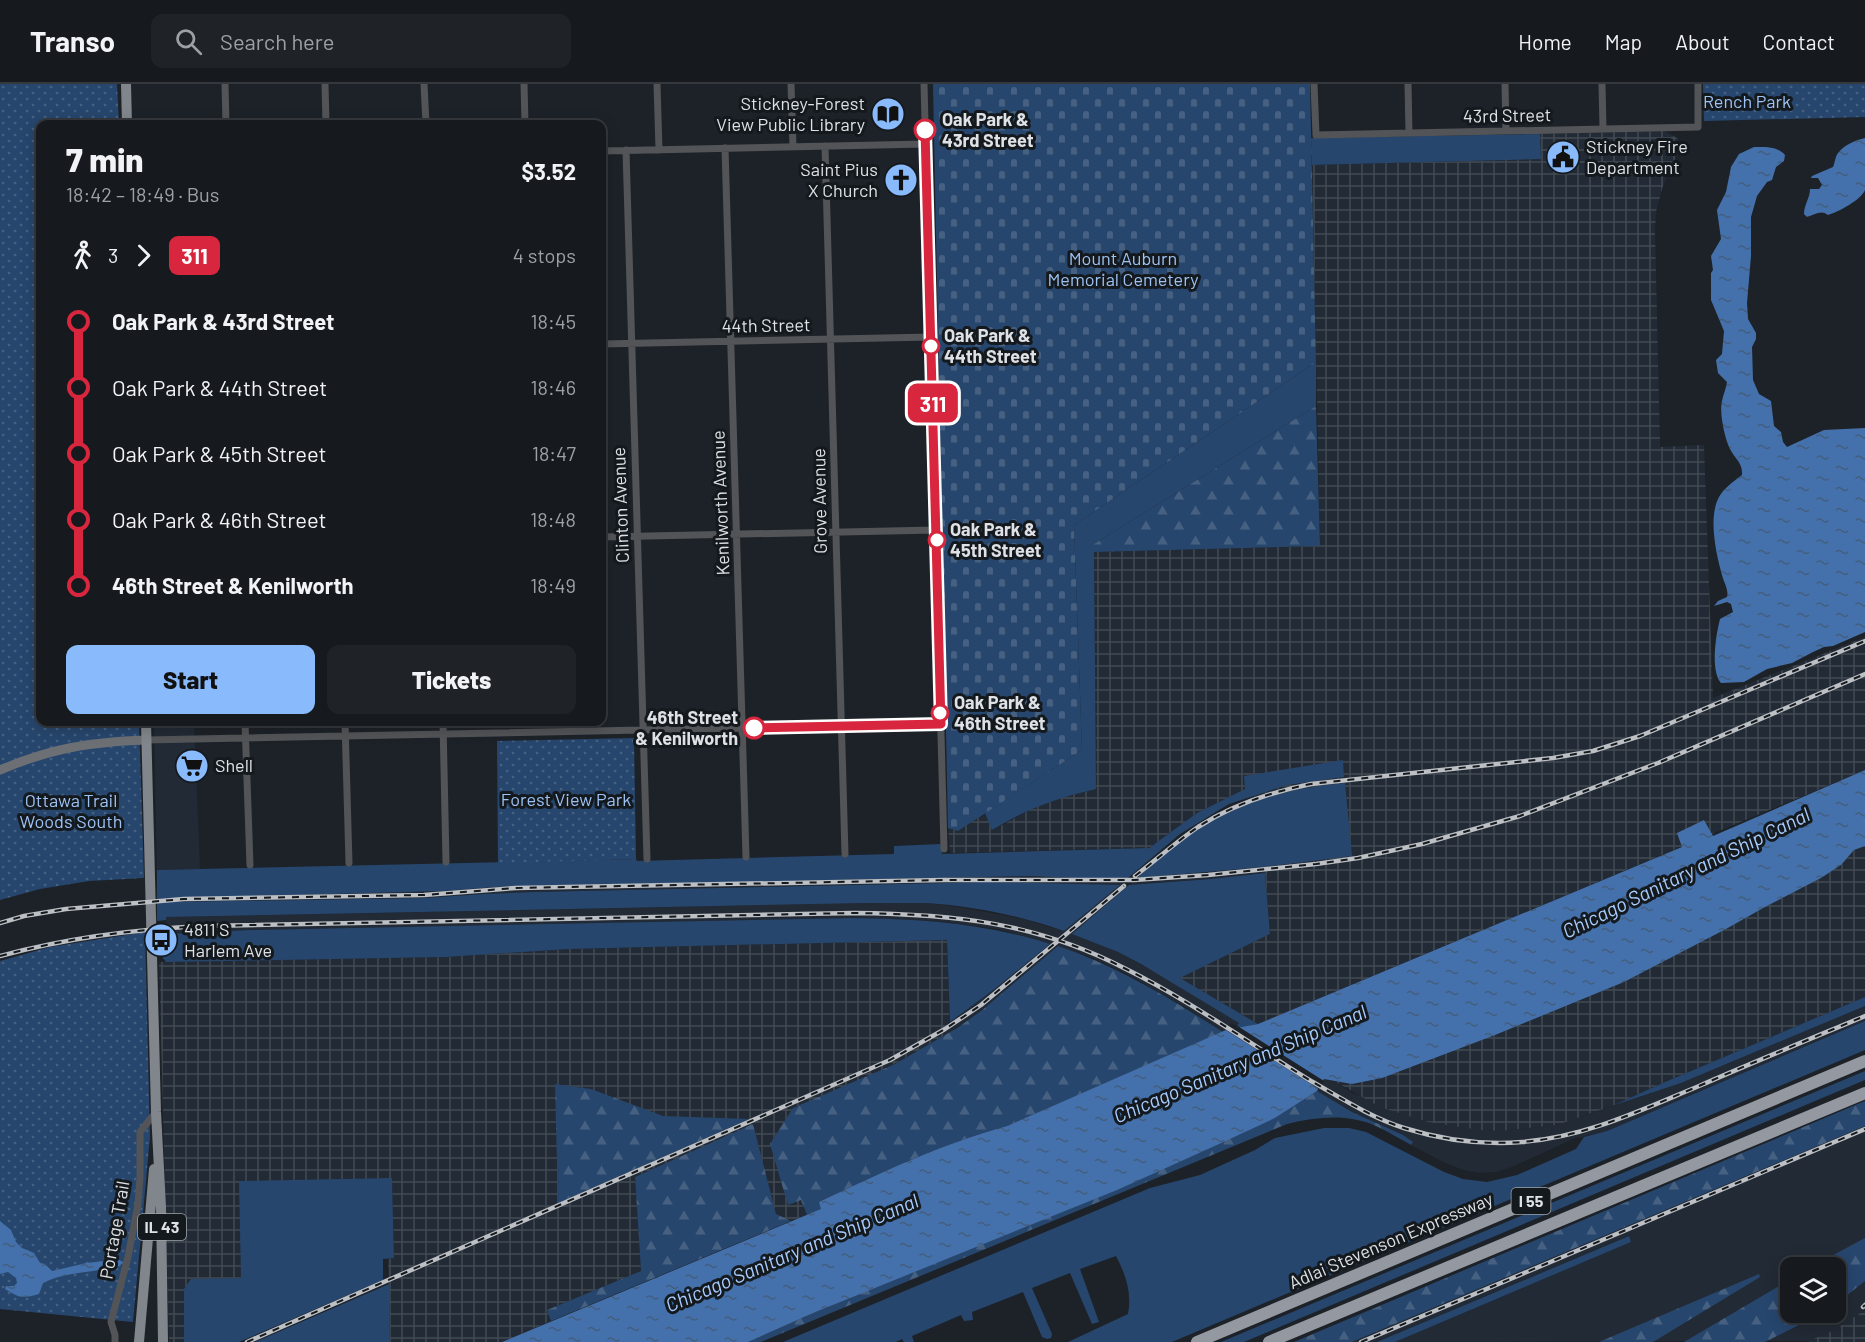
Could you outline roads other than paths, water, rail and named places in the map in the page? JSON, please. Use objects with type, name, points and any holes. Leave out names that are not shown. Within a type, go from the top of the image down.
[{"type":"highway","name":"Adlai Stevenson Expressway","points":[[1197,1342],[1865,1061]]},
{"type":"highway","name":"I 55","points":[[1269,1342],[1865,1093]]},
{"type":"main road","points":[[126,84],[127,120]]},
{"type":"main road","name":"IL 43","points":[[146,726],[163,1342]]},
{"type":"main road","points":[[0,770],[38,756],[81,745],[146,740]]},
{"type":"main road","name":"IL 43","points":[[139,1342],[156,1112]]},
{"type":"street","points":[[225,84],[226,120]]},
{"type":"street","points":[[324,84],[326,120]]},
{"type":"street","points":[[424,84],[426,120]]},
{"type":"street","points":[[524,84],[525,120]]},
{"type":"street","points":[[657,84],[659,150]]},
{"type":"street","points":[[792,84],[793,147]]},
{"type":"street","points":[[924,84],[944,849]]},
{"type":"street","name":"43rd Street","points":[[1314,84],[1316,135],[1698,127],[1698,84]]},
{"type":"street","points":[[1408,84],[1409,133]]},
{"type":"street","points":[[1505,84],[1506,131]]},
{"type":"street","points":[[1602,84],[1603,129]]},
{"type":"street","points":[[606,151],[925,144]]},
{"type":"street","name":"Grove Avenue","points":[[825,146],[845,855]]},
{"type":"street","name":"Kenilworth Avenue","points":[[725,148],[746,857]]},
{"type":"street","name":"Clinton Avenue","points":[[626,150],[647,859]]},
{"type":"street","name":"44th Street","points":[[606,344],[931,337]]},
{"type":"street","points":[[606,537],[936,530]]},
{"type":"street","points":[[146,740],[941,724]]},
{"type":"street","points":[[245,726],[250,865]]},
{"type":"street","points":[[345,726],[349,863]]},
{"type":"street","points":[[443,726],[446,861]]},
{"type":"street","points":[[543,726],[543,732]]},
{"type":"street","name":"Portage Trail","points":[[114,1342],[115,1335],[111,1322],[128,1257],[138,1204],[140,1132],[156,1112]]},
{"type":"water","points":[[1865,138],[1865,190],[1863,194],[1849,205],[1828,215],[1820,212],[1807,217],[1804,211],[1810,189],[1819,189],[1822,185],[1818,178],[1811,178],[1812,176],[1833,167],[1836,156],[1841,150],[1850,143]]},
{"type":"water","points":[[1754,147],[1775,149],[1785,155],[1784,161],[1776,167],[1772,180],[1767,182],[1757,196],[1751,217],[1751,256],[1747,303],[1748,319],[1756,333],[1752,347],[1753,380],[1759,394],[1771,401],[1774,426],[1781,432],[1783,442],[1787,447],[1824,430],[1865,428],[1865,632],[1833,646],[1824,647],[1792,663],[1767,669],[1744,682],[1721,683],[1715,661],[1717,634],[1720,619],[1733,612],[1731,604],[1727,602],[1714,606],[1718,601],[1727,597],[1727,589],[1716,546],[1714,515],[1719,497],[1742,475],[1742,471],[1724,433],[1721,406],[1727,382],[1718,373],[1716,360],[1722,354],[1724,331],[1711,300],[1713,270],[1711,256],[1721,239],[1717,210],[1726,192],[1731,167],[1739,154]]},
{"type":"water","name":"Chicago Sanitary and Ship Canal","points":[[1865,770],[1865,846],[1854,850],[1841,865],[1821,878],[1624,982],[1382,1078],[1352,1084],[1324,1079],[1317,1091],[1275,1118],[1219,1144],[1117,1190],[818,1311],[748,1342],[502,1342],[821,1209],[819,1202],[911,1160],[958,1141],[1007,1126],[1226,1030],[1258,1024],[1682,847],[1677,833],[1704,820],[1713,836]]},
{"type":"water","points":[[0,1221],[11,1230],[16,1242],[22,1248],[34,1253],[40,1263],[45,1264],[52,1271],[117,1259],[123,1262],[120,1266],[52,1279],[43,1283],[39,1294],[18,1296],[5,1289],[6,1286],[14,1286],[17,1283],[16,1278],[8,1272],[0,1274]]},
{"type":"railway","points":[[1135,876],[1211,819],[1267,795],[1311,784],[1553,758],[1593,751],[1640,736],[1865,641]]},
{"type":"railway","points":[[0,923],[24,916],[66,909],[184,899],[424,895],[516,888],[944,880],[1134,880],[1316,864],[1358,858],[1422,844],[1520,816],[1658,763],[1865,674]]},
{"type":"railway","points":[[247,1342],[890,1060],[945,1029],[981,1005],[1124,886]]},
{"type":"railway","points":[[0,956],[101,935],[205,926],[854,913],[959,919],[1025,931],[1091,952],[1148,980],[1311,1081],[1391,1124],[1448,1138],[1492,1143],[1546,1139],[1568,1135],[1613,1121],[1865,1016]]},
{"type":"railway","points":[[1361,1342],[1865,1129]]},
{"type":"place","name":"Stickney-Forest View Public Library","points":[[888,114]]},
{"type":"place","name":"Oak Park & 43rd Street","points":[[925,130]]},
{"type":"place","name":"Stickney Fire Department","points":[[1563,157]]},
{"type":"place","name":"Saint Pius X Church","points":[[901,180]]},
{"type":"place","name":"Oak Park & 44th Street","points":[[931,346]]},
{"type":"place","name":"Oak Park & 45th Street","points":[[937,540]]},
{"type":"place","name":"Oak Park & 46th Street","points":[[940,713]]},
{"type":"place","name":"46th Street & Kenilworth","points":[[754,728]]},
{"type":"place","name":"Shell","points":[[192,766]]},
{"type":"place","name":"4811 S Harlem Ave","points":[[161,940]]},
{"type":"park label","name":"Rench Park","points":[[1747,102]]},
{"type":"park label","name":"Mount Auburn Memorial Cemetery","points":[[1123,270]]},
{"type":"park label","name":"Forest View Park","points":[[566,800]]},
{"type":"park label","name":"Ottawa Trail Woods South","points":[[71,811]]}]
